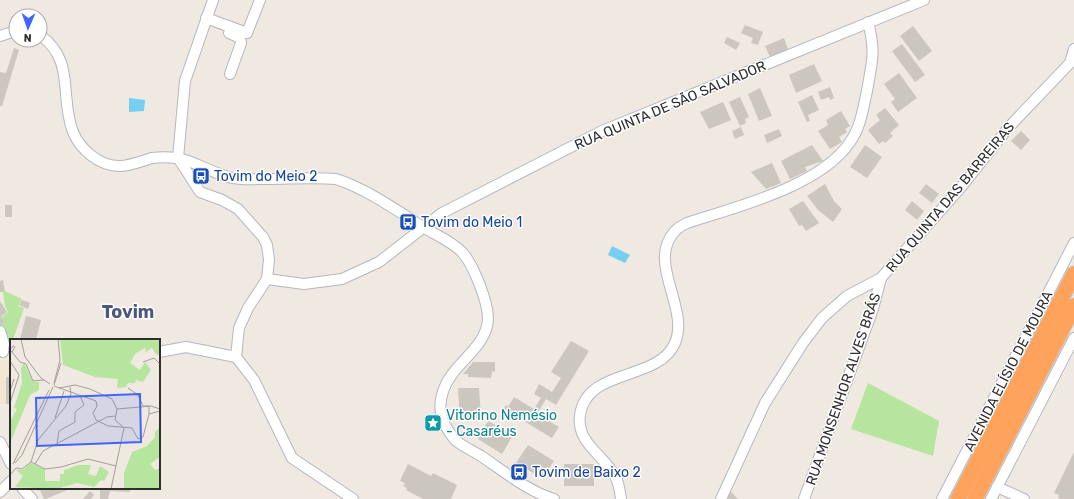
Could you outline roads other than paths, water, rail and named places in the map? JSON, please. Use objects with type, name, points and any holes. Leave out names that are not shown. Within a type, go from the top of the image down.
[{"type":"highway","points":[[958,499],[1074,274]]},
{"type":"highway","points":[[975,499],[1074,306]]},
{"type":"street","points":[[213,0],[185,81],[178,158],[200,192],[222,200],[238,209],[263,237],[267,245],[269,260],[267,279],[248,308],[239,328],[236,357]]},
{"type":"street","points":[[205,21],[247,34],[260,0]]},
{"type":"street","name":"RUA QUINTA DE SÃO SALVADOR","points":[[267,279],[304,284],[342,278],[379,262],[442,213],[602,132],[924,0]]},
{"type":"street","points":[[205,21],[240,38],[241,43],[230,74]]},
{"type":"street","points":[[622,499],[619,486],[614,475],[584,439],[580,429],[580,415],[583,404],[589,395],[598,387],[651,365],[670,352],[679,328],[665,265],[665,254],[668,243],[675,231],[687,223],[778,193],[825,168],[839,156],[850,142],[857,130],[862,113],[874,52],[868,22]]},
{"type":"street","points":[[48,41],[58,54],[63,66],[70,122],[81,145],[93,157],[112,165],[121,166],[154,158],[178,158],[216,174],[234,179],[336,179],[349,183],[452,243],[462,252],[471,265],[482,293],[488,319],[483,336],[447,382],[443,392],[441,414],[445,425],[455,440],[517,480],[547,497],[554,499]]},
{"type":"street","name":"RUA QUINTA DAS BARREIRAS","points":[[721,499],[765,403],[803,343],[822,318],[847,296],[881,278],[962,186],[1008,128],[1070,63],[1074,49]]},
{"type":"street","name":"AVENIDA ELÍSIO DE MOURA","points":[[942,499],[1074,243]]},
{"type":"street","name":"RUA MONSENHOR ALVES BRÁS","points":[[804,499],[873,309],[881,278]]},
{"type":"street","points":[[0,331],[5,352]]},
{"type":"street","points":[[991,499],[1074,338]]},
{"type":"street","points":[[160,352],[186,347],[236,357],[254,380],[292,458],[353,499]]},
{"type":"street","points":[[0,442],[10,462]]},
{"type":"street","points":[[0,492],[10,482]]},
{"type":"street","points":[[997,487],[1024,499]]},
{"type":"street","points":[[23,489],[32,499]]},
{"type":"water","points":[[129,98],[145,100],[144,111],[129,112]]},
{"type":"water","points":[[612,246],[630,255],[625,263],[608,255]]},
{"type":"place","name":"Tovim do Meio 2","points":[[201,176]]},
{"type":"place","name":"Tovim do Meio 1","points":[[408,222]]},
{"type":"place","name":"Vitorino Nemésio - Casaréus","points":[[433,423]]},
{"type":"place","name":"Tovim de Baixo 2","points":[[519,472]]},
{"type":"district","name":"Tovim","points":[[128,312]]}]
